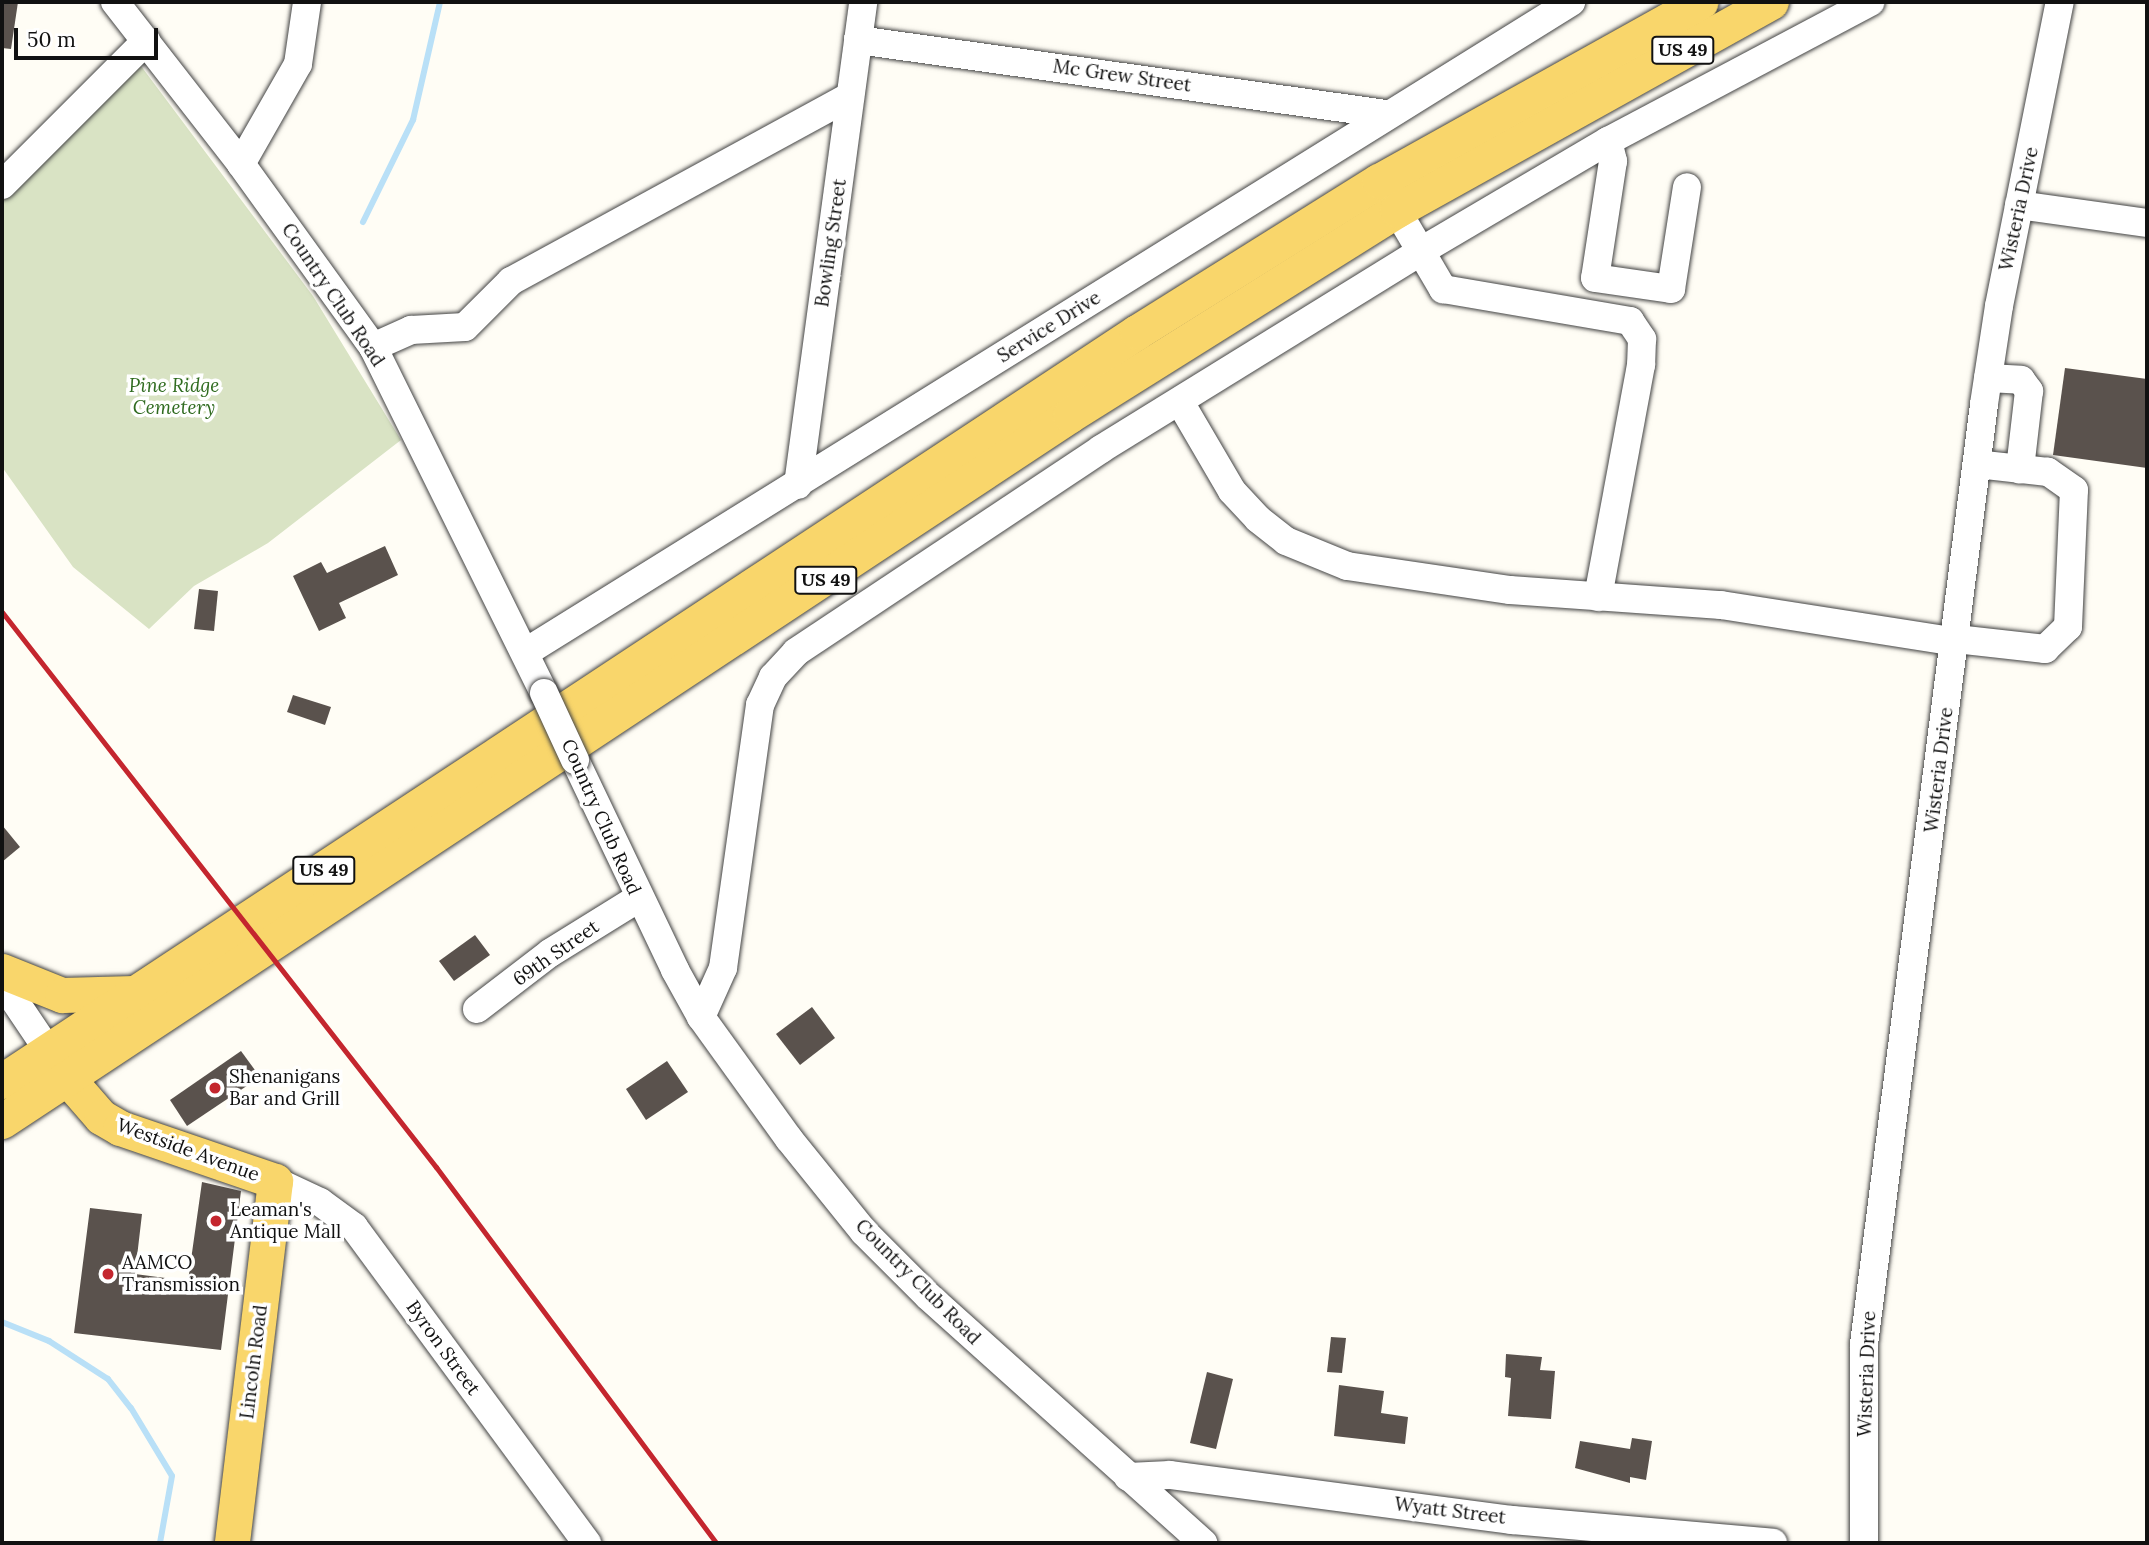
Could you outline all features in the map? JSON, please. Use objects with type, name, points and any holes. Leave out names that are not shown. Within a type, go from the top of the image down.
[{"type":"main road","name":"US 49","points":[[2,1121],[58,1065],[138,993],[1136,332],[1379,181],[1701,2]]},
{"type":"main road","name":"US 49","points":[[2,1081],[58,1065],[1070,415],[1397,210],[1771,2]]},
{"type":"main road","points":[[2,971],[62,995],[104,997],[138,993]]},
{"type":"main road","name":"Westside Avenue","points":[[58,1065],[101,1117],[140,1137],[275,1181]]},
{"type":"main road","name":"Lincoln Road","points":[[232,1543],[275,1181]]},
{"type":"street","name":"Country Club Road","points":[[115,2],[241,164],[373,347],[526,652],[637,899],[701,1017],[752,1091],[864,1232],[995,1359],[1203,1543]]},
{"type":"street","points":[[241,164],[298,64],[307,2]]},
{"type":"street","name":"Bowling Street","points":[[798,485],[863,2]]},
{"type":"street","name":"Service Drive","points":[[526,652],[798,485],[1386,114],[1571,2]]},
{"type":"street","points":[[701,1017],[723,968],[760,705],[773,677],[796,652],[1180,402],[1422,251],[1608,141],[1871,2]]},
{"type":"street","name":"Wisteria Drive","points":[[1864,1543],[1864,1344],[1988,378],[2060,2]]},
{"type":"street","name":"Mc Grew Street","points":[[858,40],[1386,114]]},
{"type":"street","points":[[2,185],[146,41]]},
{"type":"street","points":[[373,347],[411,330],[465,327],[511,281],[850,96]]},
{"type":"street","points":[[1608,141],[1612,161],[1595,278],[1671,289],[1687,187]]},
{"type":"street","points":[[1379,181],[1443,289],[1630,321],[1642,339],[1641,365],[1598,597]]},
{"type":"street","points":[[2019,205],[2147,223]]},
{"type":"street","points":[[1988,378],[2021,380],[2029,391],[2020,469]]},
{"type":"street","points":[[1180,402],[1231,491],[1286,541],[1315,555],[1392,575],[1598,597],[1721,605],[1956,641],[2045,649],[2068,627],[2074,490],[2048,472],[1977,464]]},
{"type":"street","name":"69th Street","points":[[477,1009],[550,953],[637,899]]},
{"type":"street","points":[[2,982],[58,1065]]},
{"type":"street","name":"Byron Street","points":[[275,1181],[320,1202],[354,1227],[587,1543]]},
{"type":"street","name":"Wyatt Street","points":[[1128,1477],[1170,1475],[1512,1520],[1773,1543]]},
{"type":"green space","name":"Pine Ridge Cemetery","points":[[141,66],[313,296],[401,440],[268,543],[194,586],[149,629],[73,567],[2,467],[2,202]]},
{"type":"building","points":[[2,2],[18,2],[11,49],[2,48]]},
{"type":"building","points":[[2065,368],[2147,379],[2147,468],[2053,455]]},
{"type":"building","points":[[385,546],[398,575],[339,603],[346,618],[319,631],[293,576],[321,562],[327,573]]},
{"type":"building","points":[[199,589],[218,591],[214,631],[194,629]]},
{"type":"building","points":[[293,695],[331,707],[325,725],[287,712]]},
{"type":"building","points":[[2,825],[20,847],[2,862]]},
{"type":"building","points":[[475,935],[490,955],[454,981],[439,961]]},
{"type":"building","points":[[812,1007],[835,1038],[800,1065],[776,1034]]},
{"type":"building","name":"Shenanigans Bar and Grill","points":[[241,1051],[260,1077],[187,1126],[170,1100]]},
{"type":"building","points":[[667,1061],[688,1092],[646,1120],[626,1089]]},
{"type":"building","points":[[202,1182],[241,1191],[221,1350],[74,1333],[90,1208],[142,1214],[135,1274],[188,1281]]},
{"type":"building","points":[[1331,1337],[1346,1338],[1342,1373],[1327,1372]]},
{"type":"building","points":[[1506,1354],[1542,1357],[1540,1370],[1555,1371],[1551,1419],[1508,1416],[1511,1378],[1505,1377]]},
{"type":"building","points":[[1207,1372],[1233,1379],[1216,1449],[1190,1443]]},
{"type":"building","points":[[1339,1385],[1384,1391],[1381,1413],[1408,1417],[1405,1444],[1334,1436]]},
{"type":"building","points":[[1632,1438],[1652,1441],[1646,1480],[1630,1477],[1630,1483],[1575,1468],[1580,1441],[1630,1449]]},
{"type":"waterway","points":[[363,222],[413,120],[440,2]]},
{"type":"waterway","points":[[2,1322],[49,1341],[108,1379],[131,1408],[172,1476],[160,1543]]},
{"type":"railway","points":[[2,612],[436,1167],[716,1543]]},
{"type":"place","name":"Shenanigans Bar and Grill","points":[[215,1088]]},
{"type":"place","name":"Leaman's Antique Mall","points":[[216,1221]]},
{"type":"place","name":"AAMCO Transmission","points":[[108,1274]]}]
